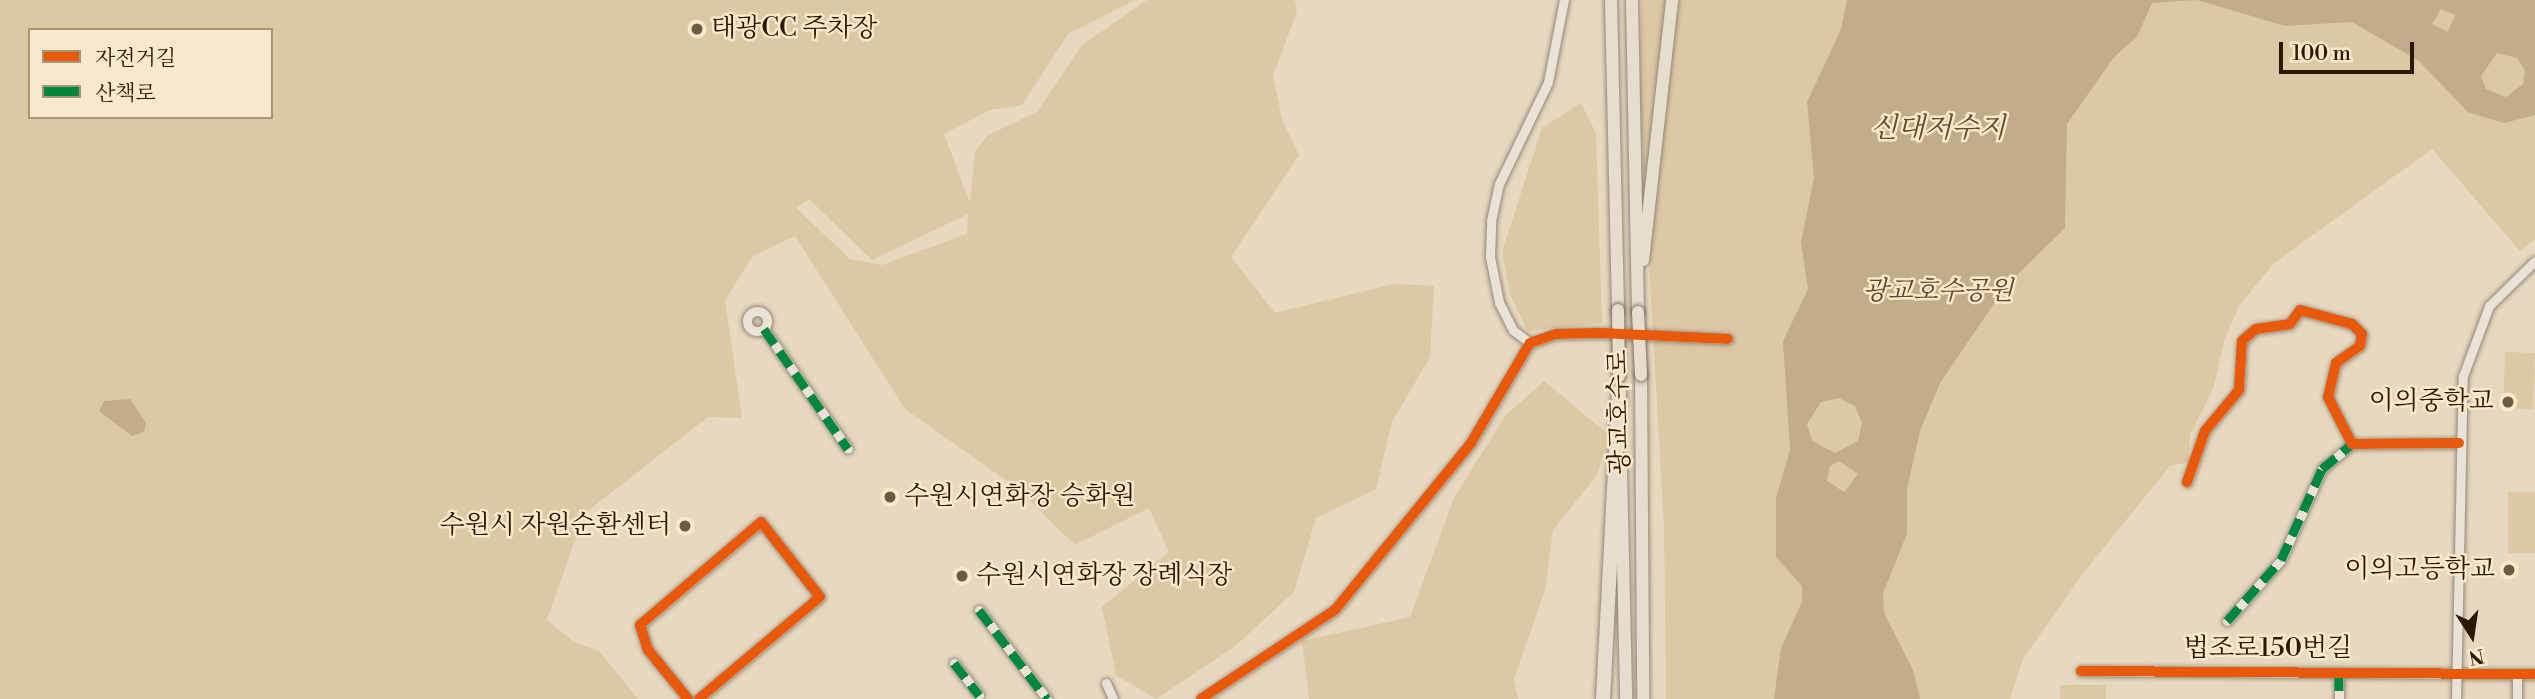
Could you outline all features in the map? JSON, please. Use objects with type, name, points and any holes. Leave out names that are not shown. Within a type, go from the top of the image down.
[{"type":"highway","points":[[1603,699],[1619,384]]},
{"type":"main road","name":"광교호수로","points":[[1611,0],[1626,699]]},
{"type":"main road","name":"광교호수로","points":[[1632,0],[1641,375],[1643,699]]},
{"type":"main road","points":[[1638,280],[1672,0]]},
{"type":"street","points":[[1530,343],[1513,330],[1499,302],[1490,257],[1491,221],[1499,184],[1548,82],[1564,0]]},
{"type":"street","points":[[2456,699],[2459,443],[2463,376],[2480,323],[2535,261]]},
{"type":"street","points":[[2187,482],[2205,431],[2239,390],[2242,341],[2256,329],[2290,324],[2300,310],[2352,324],[2362,334],[2360,346],[2336,362],[2328,397],[2352,444]]},
{"type":"street","points":[[764,329],[848,449]]},
{"type":"street","points":[[1201,699],[1335,610],[1472,443],[1530,343],[1556,334],[1600,333],[1728,339]]},
{"type":"street","points":[[2227,621],[2281,560],[2322,469],[2352,444],[2459,443]]},
{"type":"street","points":[[688,699],[648,650],[640,625],[761,522],[820,597],[699,699]]},
{"type":"street","points":[[979,610],[1047,699]]},
{"type":"street","points":[[954,663],[979,695]]},
{"type":"street","name":"법조로150번길","points":[[2081,671],[2535,674]]},
{"type":"street","points":[[2339,672],[2339,699]]},
{"type":"street","points":[[2517,674],[2517,699]]},
{"type":"street","points":[[1106,683],[1113,699]]},
{"type":"green space","points":[[0,0],[1135,0],[1068,34],[1022,105],[990,110],[944,134],[970,203],[975,151],[988,135],[1037,112],[1082,45],[1147,0],[1295,0],[1297,12],[1273,75],[1282,119],[1299,155],[1231,257],[1275,313],[1393,284],[1434,286],[1430,357],[1392,422],[1376,489],[1316,518],[1294,592],[1234,647],[1156,699],[1116,675],[1102,607],[1169,552],[1149,508],[1075,545],[1017,488],[905,409],[795,236],[753,256],[725,300],[742,418],[708,417],[584,514],[547,620],[574,642],[599,651],[638,699],[0,699]],"holes":[[[809,199],[872,260],[968,214],[967,234],[882,265],[850,259],[796,208]]]},
{"type":"green space","name":"광교호수공원","points":[[1642,0],[2535,0],[2535,239],[2520,251],[2432,149],[2273,264],[2239,306],[2225,338],[2213,389],[2190,435],[2188,462],[2170,466],[2084,572],[2023,659],[2010,699],[1666,699],[1664,527],[1639,88]]},
{"type":"green space","points":[[1581,103],[1596,133],[1602,323],[1527,331],[1510,294],[1502,252],[1542,128]]},
{"type":"green space","points":[[2505,352],[2535,353],[2533,409],[2503,408]]},
{"type":"green space","points":[[1544,381],[1609,435],[1597,475],[1553,530],[1545,590],[1514,679],[1518,699],[1309,699],[1302,641],[1410,617],[1454,498],[1505,416]]},
{"type":"green space","points":[[2508,492],[2535,492],[2535,553],[2508,553]]},
{"type":"green space","points":[[2060,685],[2106,685],[2106,699],[2060,699]]},
{"type":"water","name":"신대저수지","points":[[1847,0],[2197,0],[2152,3],[2137,37],[2114,57],[2067,124],[2065,228],[2006,286],[1940,383],[1920,431],[1907,489],[1907,534],[1883,593],[1884,613],[1913,670],[1920,699],[1774,699],[1781,648],[1802,602],[1802,586],[1776,557],[1776,498],[1790,450],[1783,341],[1808,289],[1801,242],[1814,178],[1807,102],[1841,29]],"holes":[[[1839,398],[1855,406],[1862,423],[1858,441],[1835,453],[1812,441],[1807,424],[1821,402]],[[1839,461],[1858,474],[1844,492],[1827,481],[1830,466]]]},
{"type":"water","points":[[2197,0],[2535,0],[2535,115],[2504,123],[2468,112],[2419,61],[2352,22],[2285,26]],"holes":[[[2441,9],[2455,15],[2448,32],[2432,24]],[[2497,53],[2517,58],[2525,70],[2523,84],[2506,97],[2486,89],[2481,76]]]},
{"type":"water","points":[[130,399],[146,423],[144,432],[132,436],[99,411],[104,401]]},
{"type":"marked path","points":[[764,329],[848,449]]},
{"type":"marked path","points":[[2227,621],[2281,560],[2322,469],[2352,444]]},
{"type":"marked path","points":[[979,610],[1047,699]]},
{"type":"marked path","points":[[954,663],[979,695]]},
{"type":"marked path","points":[[2339,672],[2339,699]]},
{"type":"cycle path","points":[[2187,482],[2205,431],[2239,390],[2242,341],[2256,329],[2290,324],[2300,310],[2352,324],[2362,334],[2360,346],[2336,363],[2328,397],[2352,444],[2459,443]]},
{"type":"cycle path","points":[[1201,699],[1335,610],[1471,443],[1530,343],[1556,334],[1600,333],[1728,339]]},
{"type":"cycle path","points":[[688,699],[648,650],[640,625],[761,522],[820,597],[699,699]]},
{"type":"cycle path","points":[[2081,671],[2535,674]]},
{"type":"place","name":"태광CC 주차장","points":[[697,29]]},
{"type":"place","name":"이의중학교","points":[[2508,402]]},
{"type":"place","name":"수원시연화장 승화원","points":[[890,497]]},
{"type":"place","name":"수원시 자원순환센터","points":[[685,526]]},
{"type":"place","name":"이의고등학교","points":[[2509,570]]},
{"type":"place","name":"수원시연화장 장례식장","points":[[962,576]]}]
